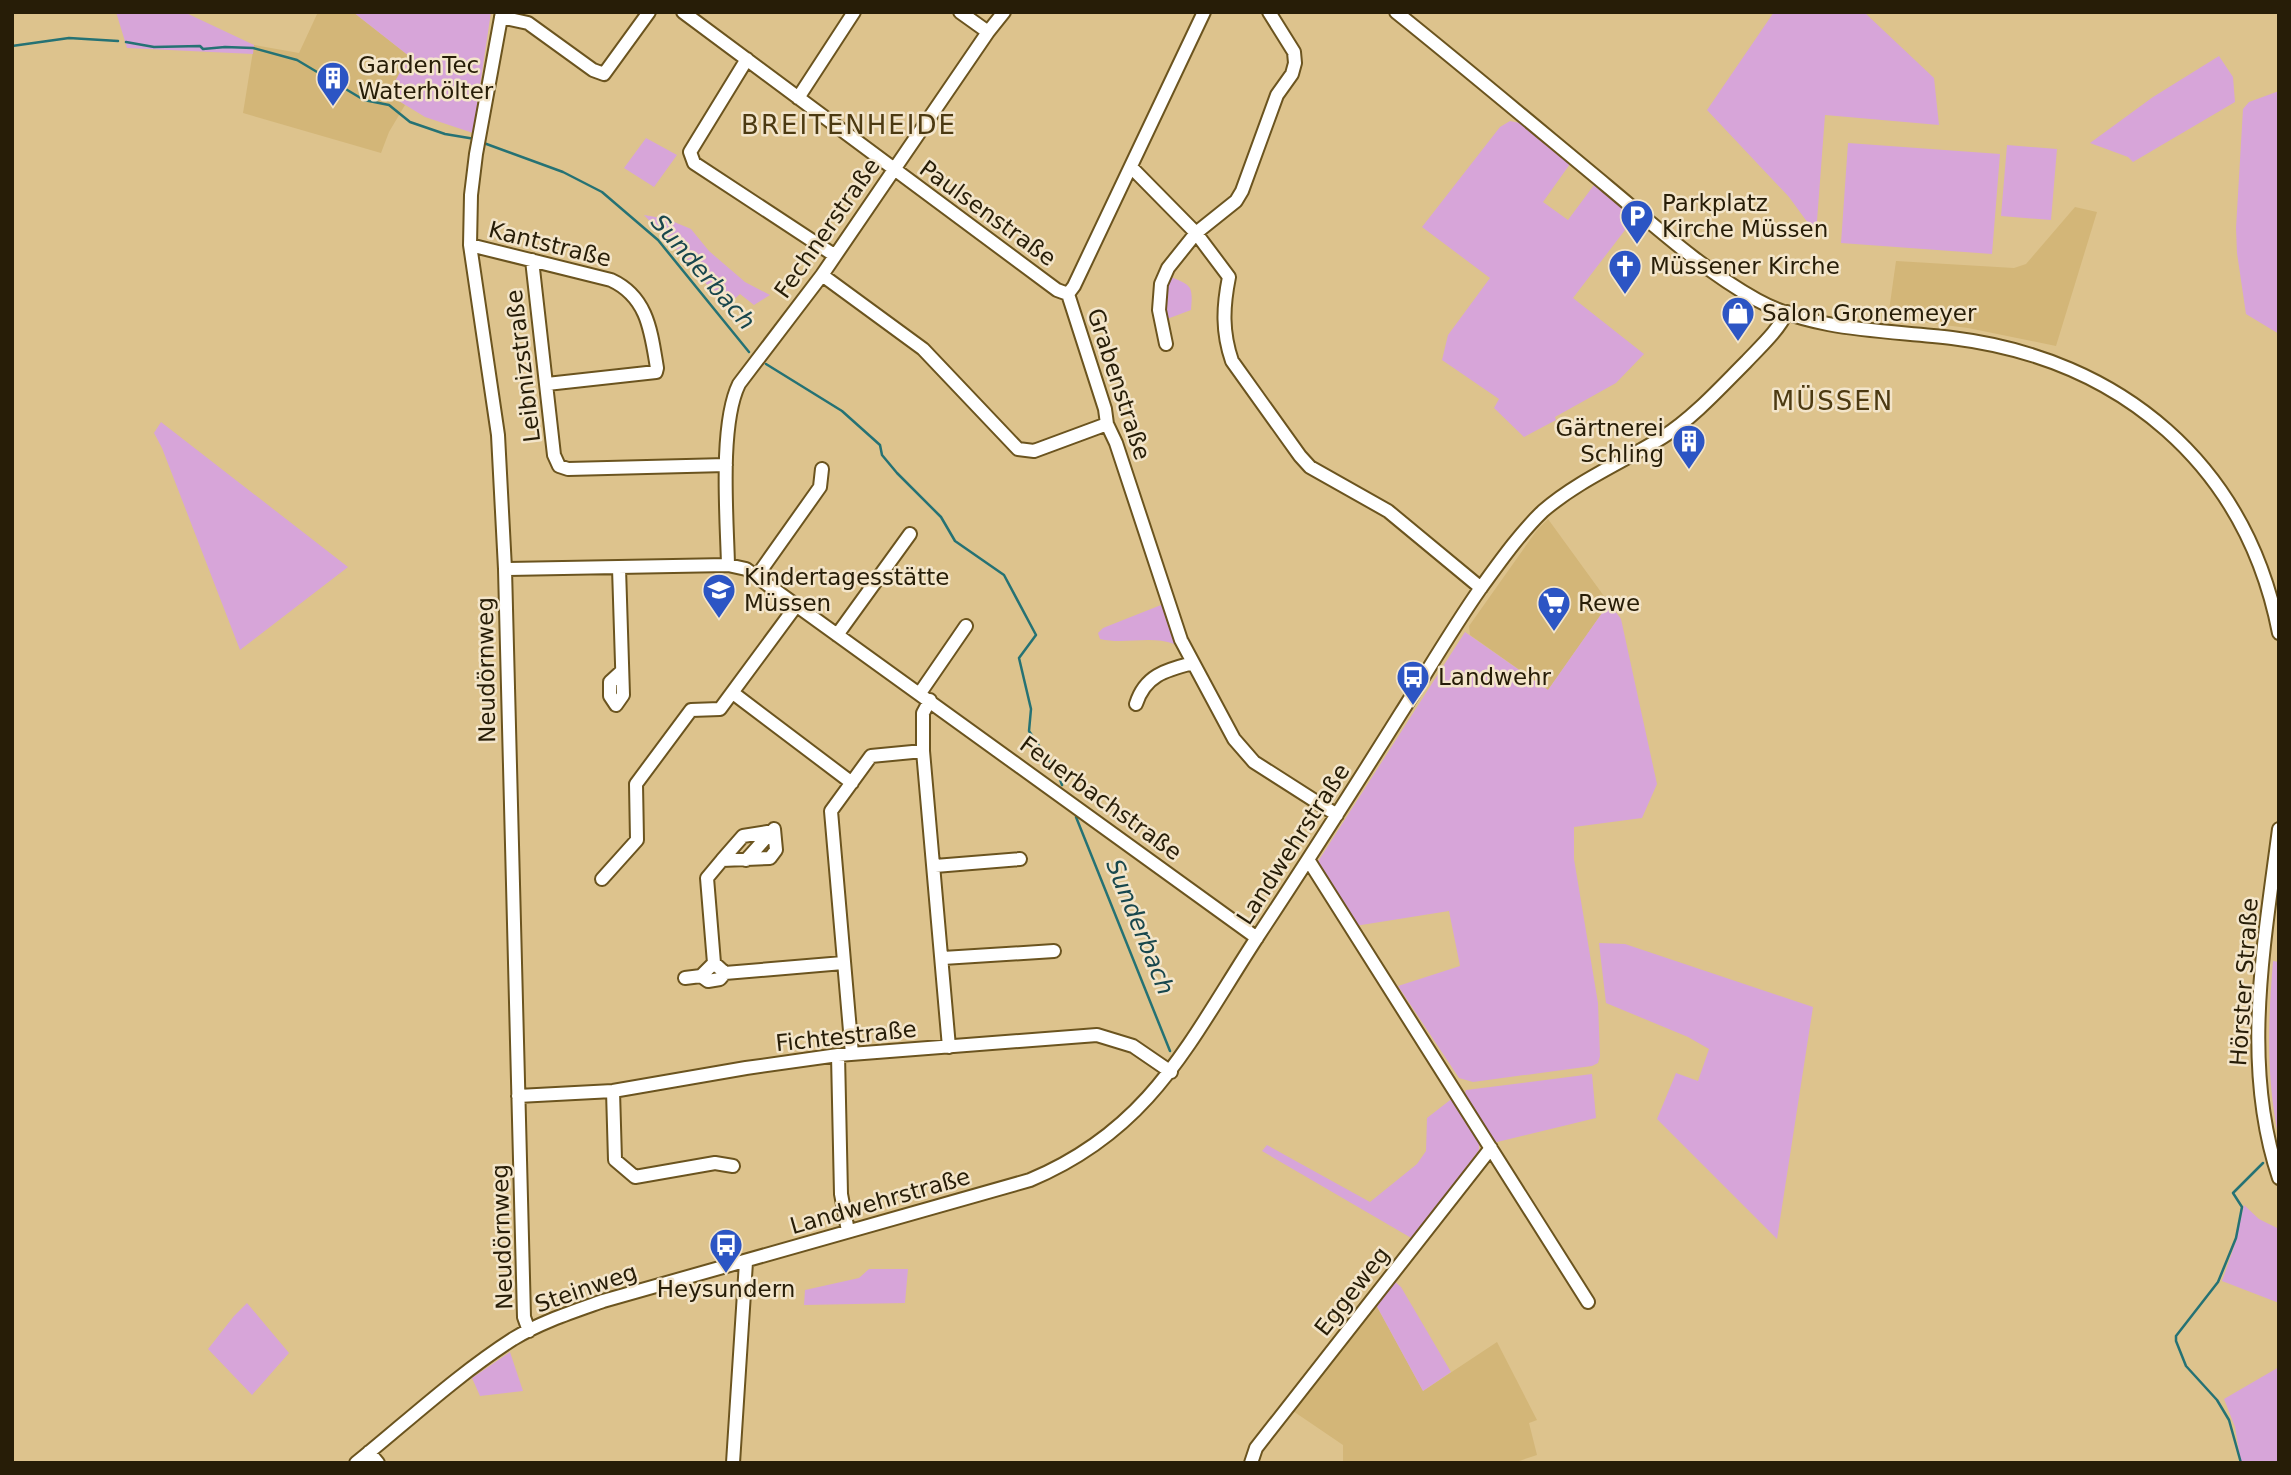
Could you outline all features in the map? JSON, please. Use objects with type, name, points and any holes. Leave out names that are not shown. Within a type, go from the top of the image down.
[{"type":"street","points":[[502,14],[528,23],[604,75],[649,12]]},
{"type":"street","name":"Paulsenstraße","points":[[683,12],[1057,290],[1068,294]]},
{"type":"street","points":[[698,24],[707,12]]},
{"type":"street","points":[[798,98],[854,12]]},
{"type":"street","points":[[960,12],[988,32]]},
{"type":"street","name":"Fechnerstraße","points":[[728,565],[726,466],[733,397],[739,384],[821,275],[1004,12]]},
{"type":"street","name":"Grabenstraße","points":[[1204,12],[1068,294],[1105,409],[1107,424],[1116,443],[1181,640],[1234,739],[1244,752],[1254,762],[1337,815]]},
{"type":"street","points":[[1166,344],[1159,310],[1161,284],[1168,268],[1196,233],[1236,201],[1278,95],[1292,75],[1296,63],[1294,52],[1269,12]]},
{"type":"street","points":[[1396,12],[1712,271],[1758,300],[1822,322],[1996,345],[2061,364],[2118,391],[2166,429],[2223,492],[2253,547],[2275,602],[2279,634]]},
{"type":"street","name":"Neudörnweg","points":[[502,14],[471,195],[470,245],[498,435],[505,569],[524,1317],[529,1331]]},
{"type":"street","points":[[747,59],[690,152],[690,157],[694,163],[834,255]]},
{"type":"street","points":[[1131,167],[1196,233],[1229,277],[1223,322],[1232,361],[1300,456],[1310,467],[1388,511],[1481,588]]},
{"type":"street","name":"Kantstraße","points":[[470,245],[611,280],[629,291],[647,315],[656,372],[547,384]]},
{"type":"street","name":"Leibnizstraße","points":[[532,260],[557,463],[565,469],[726,466]]},
{"type":"street","points":[[821,275],[923,349],[1018,449],[1034,451],[1107,424]]},
{"type":"street","name":"Landwehrstraße","points":[[746,1262],[1009,1187],[1060,1168],[1124,1124],[1171,1072],[1481,588],[1543,512],[1582,482],[1665,436],[1684,421],[1749,358],[1777,328],[1787,312]]},
{"type":"street","points":[[757,576],[820,487],[822,469]]},
{"type":"street","points":[[837,635],[910,534]]},
{"type":"street","name":"Feuerbachstraße","points":[[505,569],[728,565],[746,569],[1257,938]]},
{"type":"street","points":[[619,568],[622,671]]},
{"type":"street","points":[[601,879],[637,840],[636,784],[691,710],[720,709],[796,606]]},
{"type":"street","points":[[950,1047],[923,751],[923,713],[925,696],[966,626]]},
{"type":"street","points":[[1136,704],[1141,690],[1154,678],[1167,670],[1194,663]]},
{"type":"street","points":[[733,693],[852,783]]},
{"type":"street","points":[[852,1054],[831,811],[872,756],[923,751]]},
{"type":"street","name":"Hörster Straße","points":[[2279,829],[2262,964],[2257,1040],[2263,1120],[2279,1178]]},
{"type":"street","points":[[722,860],[750,856],[770,858],[776,850],[773,830],[743,835],[739,840],[722,860],[707,878],[714,962],[725,973]]},
{"type":"street","points":[[739,840],[750,856]]},
{"type":"street","points":[[935,866],[1020,859]]},
{"type":"street","points":[[1309,860],[1588,1302]]},
{"type":"street","points":[[943,958],[1054,951]]},
{"type":"street","points":[[685,978],[701,976],[714,962]]},
{"type":"street","points":[[701,976],[708,981],[720,979],[725,973],[843,962]]},
{"type":"street","name":"Fichtestraße","points":[[519,1096],[613,1091],[838,1055],[1097,1035],[1133,1046],[1171,1072]]},
{"type":"street","points":[[838,1055],[841,1194],[848,1231]]},
{"type":"street","points":[[613,1091],[615,1160],[635,1177],[715,1163],[733,1166]]},
{"type":"street","name":"Eggeweg","points":[[1251,1463],[1256,1448],[1491,1148]]},
{"type":"street","points":[[733,1463],[746,1262]]},
{"type":"street","name":"Steinweg","points":[[356,1463],[455,1380],[529,1331],[557,1317],[603,1301],[746,1262]]},
{"type":"street","points":[[369,1452],[378,1463]]},
{"type":"shaded area","points":[[116,12],[184,12],[254,45],[253,54],[127,48]]},
{"type":"shaded area","points":[[318,12],[353,12],[409,56],[394,98],[405,105],[389,132],[381,153],[243,113],[254,45],[299,53]]},
{"type":"shaded area","points":[[353,12],[491,12],[473,133],[425,117],[394,98],[399,89],[393,85],[409,56]]},
{"type":"shaded area","points":[[1774,12],[1864,12],[1934,78],[1939,125],[1825,115],[1816,234],[1789,197],[1707,110]]},
{"type":"shaded area","points":[[2219,56],[2233,77],[2235,102],[2133,162],[2128,157],[2090,143],[2153,97]]},
{"type":"shaded area","points":[[2279,91],[2279,334],[2246,314],[2236,228],[2243,109],[2249,102]]},
{"type":"shaded area","points":[[1510,121],[1520,123],[1570,164],[1543,202],[1568,220],[1594,185],[1635,217],[1573,298],[1644,354],[1616,383],[1524,437],[1494,408],[1499,399],[1442,360],[1448,335],[1490,278],[1422,227],[1500,127]]},
{"type":"shaded area","points":[[646,138],[677,155],[654,187],[624,168]]},
{"type":"shaded area","points":[[1848,143],[2000,154],[1992,254],[1841,243]]},
{"type":"shaded area","points":[[2007,145],[2057,149],[2051,220],[2001,216]]},
{"type":"shaded area","points":[[2075,207],[2097,212],[2056,346],[1968,328],[1888,318],[1896,261],[2014,268],[2026,264]]},
{"type":"shaded area","points":[[644,215],[667,219],[691,229],[709,251],[745,282],[770,295],[754,305],[740,294],[728,305],[694,272]]},
{"type":"shaded area","points":[[1169,276],[1189,287],[1192,302],[1191,310],[1167,319],[1164,297]]},
{"type":"shaded area","points":[[161,422],[348,567],[240,650],[154,433]]},
{"type":"shaded area","points":[[1548,519],[1609,603],[1548,690],[1470,635],[1469,626],[1537,530]]},
{"type":"shaded area","points":[[1609,603],[1621,619],[1657,784],[1642,818],[1574,827],[1574,859],[1598,1003],[1598,1063],[1473,1082],[1459,1078],[1398,986],[1460,966],[1449,911],[1355,926],[1317,863],[1465,632],[1548,690]]},
{"type":"shaded area","points":[[1164,605],[1176,635],[1174,644],[1156,640],[1100,639],[1098,633],[1103,628]]},
{"type":"shaded area","points":[[1599,943],[1625,944],[1813,1007],[1777,1239],[1657,1119],[1676,1073],[1698,1081],[1709,1049],[1688,1037],[1606,1003]]},
{"type":"shaded area","points":[[2273,961],[2279,962],[2279,1140],[2269,1050]]},
{"type":"shaded area","points":[[1592,1074],[1596,1118],[1493,1143],[1464,1096],[1466,1090]]},
{"type":"shaded area","points":[[1454,1097],[1479,1139],[1479,1150],[1413,1239],[1262,1151],[1267,1145],[1370,1202],[1417,1164],[1426,1151],[1427,1118]]},
{"type":"shaded area","points":[[2244,1205],[2259,1219],[2279,1229],[2279,1303],[2222,1281],[2235,1244]]},
{"type":"shaded area","points":[[869,1269],[908,1269],[905,1303],[804,1305],[805,1290],[859,1278]]},
{"type":"shaded area","points":[[1393,1280],[1401,1287],[1451,1372],[1423,1391],[1375,1303]]},
{"type":"shaded area","points":[[247,1303],[289,1353],[252,1395],[208,1349]]},
{"type":"shaded area","points":[[1375,1303],[1423,1391],[1497,1342],[1537,1420],[1529,1423],[1537,1455],[1513,1463],[1343,1463],[1343,1445],[1290,1409]]},
{"type":"shaded area","points":[[510,1352],[523,1391],[480,1396],[472,1378]]},
{"type":"shaded area","points":[[2279,1367],[2279,1463],[2241,1463],[2235,1427],[2224,1399]]},
{"type":"waterway","name":"Sunderbach","points":[[12,46],[69,38],[118,41]]},
{"type":"waterway","name":"Sunderbach","points":[[126,42],[154,47],[253,48],[297,60],[364,100],[389,105],[410,122],[445,134],[475,139]]},
{"type":"waterway","name":"Sunderbach","points":[[481,142],[563,172],[602,192],[658,240],[749,352]]},
{"type":"waterway","name":"Sunderbach","points":[[766,364],[842,411],[880,445],[882,455],[941,517],[955,541],[1004,575],[1036,635],[1019,658],[1031,709],[1029,731],[1058,774],[1062,785]]},
{"type":"waterway","name":"Sunderbach","points":[[1076,817],[1170,1051]]},
{"type":"waterway","points":[[2241,1463],[2229,1420],[2217,1400],[2186,1366],[2176,1336],[2218,1282],[2236,1238],[2242,1207],[2233,1193],[2263,1163]]},
{"type":"place","name":"GardenTec Waterhölter","points":[[333,108]]},
{"type":"place","name":"Parkplatz Kirche Müssen","points":[[1637,246]]},
{"type":"place","name":"Müssener Kirche","points":[[1625,296]]},
{"type":"place","name":"Salon Gronemeyer","points":[[1738,343]]},
{"type":"place","name":"Gärtnerei Schling","points":[[1689,471]]},
{"type":"place","name":"Kindertagesstätte Müssen","points":[[719,620]]},
{"type":"place","name":"Rewe","points":[[1554,633]]},
{"type":"place","name":"Landwehr","points":[[1413,707]]},
{"type":"place","name":"Heysundern","points":[[726,1275]]},
{"type":"district","name":"BREITENHEIDE","points":[[849,125]]},
{"type":"district","name":"MÜSSEN","points":[[1833,401]]}]
